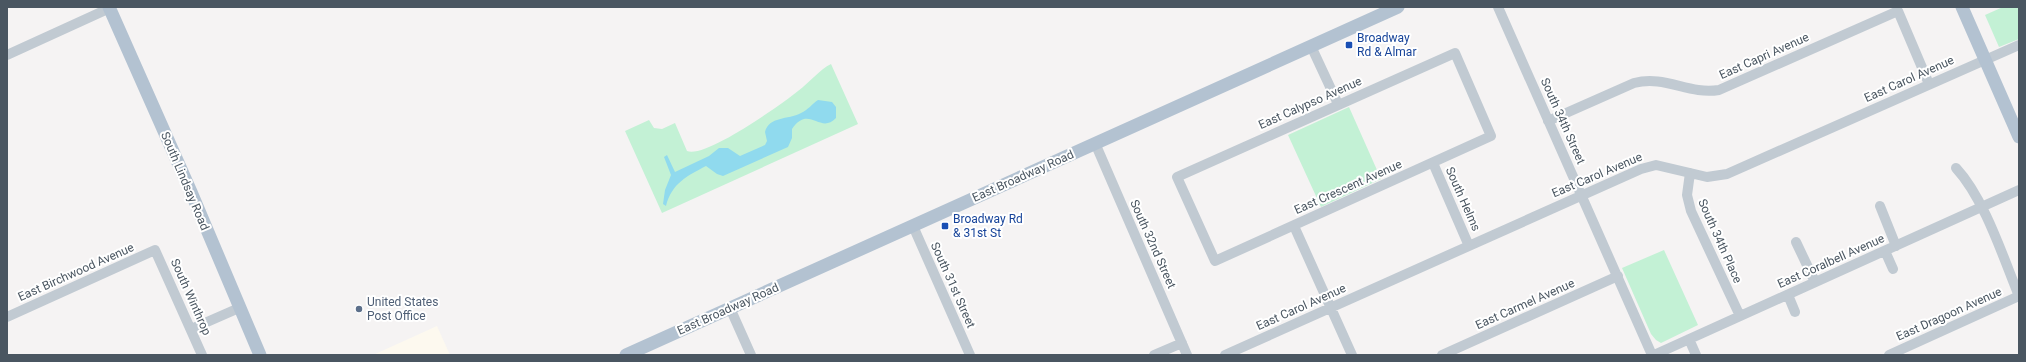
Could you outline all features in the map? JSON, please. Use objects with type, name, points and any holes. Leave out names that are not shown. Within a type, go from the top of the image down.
[{"type":"main road","name":"East Broadway Road","points":[[626,355],[642,352],[730,308],[1398,7]]},
{"type":"main road","points":[[1962,7],[2019,137]]},
{"type":"main road","name":"South Lindsay Road","points":[[109,8],[191,192],[260,355]]},
{"type":"street","name":"South 34th Street","points":[[1498,7],[1653,355]]},
{"type":"street","points":[[7,56],[109,8]]},
{"type":"street","name":"East Capri Avenue","points":[[1548,121],[1634,83],[1647,80],[1660,80],[1706,92],[1719,90],[1898,11],[1929,84]]},
{"type":"street","name":"East Carol Avenue","points":[[1225,355],[1641,169],[1656,165],[1672,167],[1707,177],[1726,174],[2019,45]]},
{"type":"street","points":[[1311,46],[1338,104]]},
{"type":"street","name":"East Calypso Avenue","points":[[1215,262],[1177,177],[1455,53],[1491,136]]},
{"type":"street","name":"East Crescent Avenue","points":[[1215,262],[1491,136]]},
{"type":"street","name":"South 32nd Street","points":[[1094,143],[1187,355]]},
{"type":"street","name":"South Helms","points":[[1433,163],[1469,246]]},
{"type":"street","points":[[1956,168],[1968,181],[1982,207],[2019,296]]},
{"type":"street","name":"South 34th Place","points":[[1690,173],[1687,195],[1691,211],[1740,316]]},
{"type":"street","name":"East Coralbell Avenue","points":[[1653,355],[2019,190]]},
{"type":"street","points":[[1880,206],[1896,246]]},
{"type":"street","name":"South 31st Street","points":[[913,226],[970,355]]},
{"type":"street","points":[[1294,226],[1352,355]]},
{"type":"street","points":[[1796,242],[1815,282]]},
{"type":"street","name":"East Birchwood Avenue","points":[[7,317],[155,250]]},
{"type":"street","name":"South Winthrop","points":[[155,250],[202,355]]},
{"type":"street","points":[[1885,251],[1893,269]]},
{"type":"street","name":"East Carmel Avenue","points":[[1442,355],[1618,276]]},
{"type":"street","points":[[1788,295],[1796,312]]},
{"type":"street","name":"East Dragoon Avenue","points":[[1889,355],[2019,296]]},
{"type":"street","points":[[191,329],[239,308]]},
{"type":"street","points":[[730,308],[751,355]]},
{"type":"street","points":[[1689,339],[1696,355]]},
{"type":"street","points":[[1154,355],[1182,343]]},
{"type":"shaded area","points":[[437,326],[450,355],[373,355]]},
{"type":"green space","points":[[2003,7],[2019,7],[2019,39],[1999,47],[1985,15]]},
{"type":"green space","points":[[831,64],[858,124],[662,213],[625,131],[649,120],[654,128],[662,129],[675,123],[687,151],[696,151],[710,147],[761,118],[802,88],[823,69]]},
{"type":"green space","points":[[1349,107],[1381,179],[1321,207],[1288,135]]},
{"type":"green space","points":[[1664,250],[1698,325],[1661,343],[1651,334],[1622,268]]},
{"type":"water","points":[[818,100],[832,102],[836,107],[836,118],[825,123],[809,119],[804,119],[798,122],[792,129],[792,138],[788,147],[723,176],[717,174],[706,166],[681,181],[672,191],[666,206],[663,204],[665,190],[671,175],[664,157],[667,155],[675,172],[709,156],[719,148],[728,148],[740,156],[765,145],[767,141],[765,132],[770,123],[801,113]]},
{"type":"place","name":"Broadway Rd & Almar","points":[[1349,45]]},
{"type":"place","name":"Broadway Rd & 31st St","points":[[945,226]]},
{"type":"place","name":"United States Post Office","points":[[359,309]]}]
